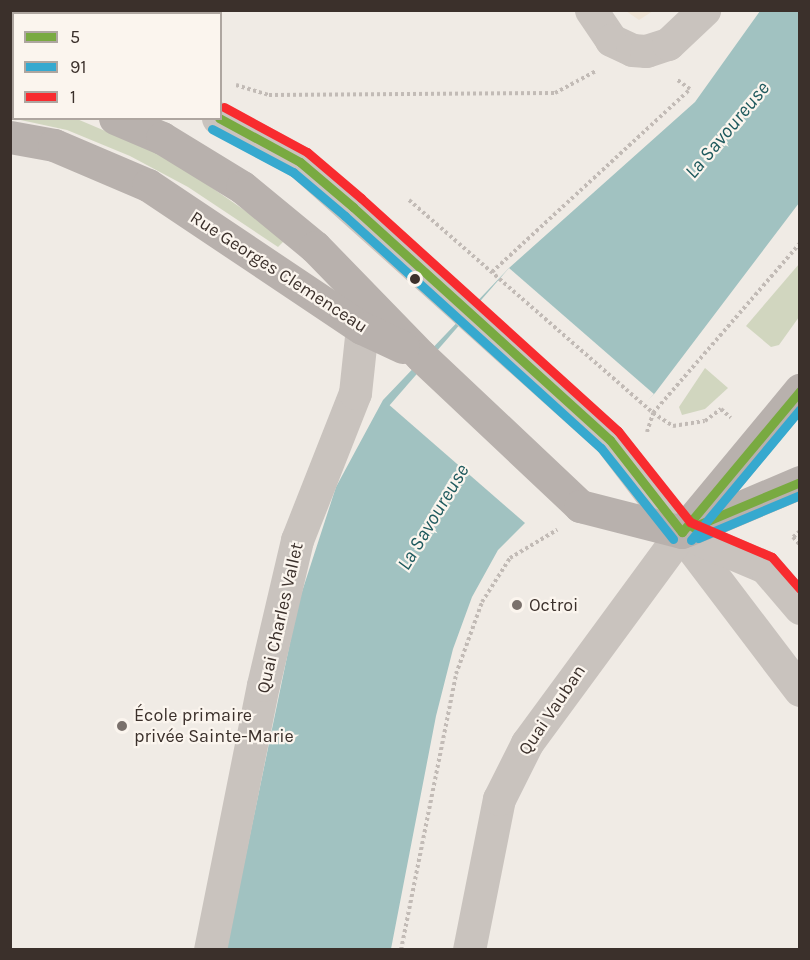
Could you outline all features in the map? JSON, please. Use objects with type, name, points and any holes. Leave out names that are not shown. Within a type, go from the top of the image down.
[{"type":"main road","name":"Rue Georges Clemenceau","points":[[120,120],[162,138],[242,187],[321,252],[421,356]]},
{"type":"main road","name":"Rue Georges Clemenceau","points":[[10,137],[54,145],[148,185],[362,328],[421,356]]},
{"type":"main road","points":[[421,356],[571,496],[682,532],[800,482]]},
{"type":"main road","name":"Quai Vauban","points":[[682,532],[800,390]]},
{"type":"street","points":[[591,10],[611,40],[632,50],[668,44],[704,10]]},
{"type":"street","points":[[222,120],[300,162],[618,449],[682,532],[737,613],[800,690]]},
{"type":"street","name":"Quai Charles Vallet","points":[[210,950],[263,685],[297,540],[355,393],[362,328]]},
{"type":"street","points":[[682,532],[765,567],[800,608]]},
{"type":"street","name":"Quai Vauban","points":[[469,950],[499,799],[527,743],[682,532]]},
{"type":"path","points":[[230,84],[269,95],[555,93],[632,50],[690,89],[492,272]]},
{"type":"path","points":[[410,200],[653,413],[673,426],[705,421],[721,409]]},
{"type":"path","points":[[618,449],[645,439],[653,413],[800,243]]},
{"type":"path","points":[[401,950],[456,674],[482,602],[510,558],[532,542],[555,531],[571,496]]},
{"type":"path","points":[[800,531],[793,537],[800,545]]},
{"type":"green space","points":[[21,120],[79,120],[169,158],[286,239],[278,247],[188,187],[130,156],[67,130]]},
{"type":"green space","points":[[799,264],[799,317],[779,345],[771,347],[746,326]]},
{"type":"green space","points":[[705,368],[728,388],[705,409],[682,415],[679,407]]},
{"type":"shaded area","points":[[626,11],[653,11],[639,20]]},
{"type":"water","name":"La Savoureuse","points":[[760,11],[799,11],[799,203],[655,393],[498,550],[472,597],[453,649],[436,716],[391,949],[226,950],[298,604],[336,487],[383,400],[509,268],[695,102]]},
{"type":"pier","points":[[509,268],[654,394],[535,531],[390,405]]},
{"type":"transit line","name":"1","points":[[224,107],[307,152],[361,198],[618,431],[690,522],[772,557],[800,589]]},
{"type":"transit line","name":"5","points":[[222,120],[300,162],[353,207],[610,440],[682,532]]},
{"type":"transit line","name":"91","points":[[212,129],[293,172],[345,216],[601,448],[673,539]]},
{"type":"transit line","name":"5","points":[[682,532],[800,391]]},
{"type":"transit line","name":"91","points":[[691,540],[800,409]]},
{"type":"transit line","name":"5","points":[[693,527],[800,482]]},
{"type":"transit line","name":"91","points":[[698,538],[800,495]]},
{"type":"place","name":"Octroi","points":[[517,605]]},
{"type":"place","name":"École primaire privée Sainte-Marie","points":[[122,726]]}]
